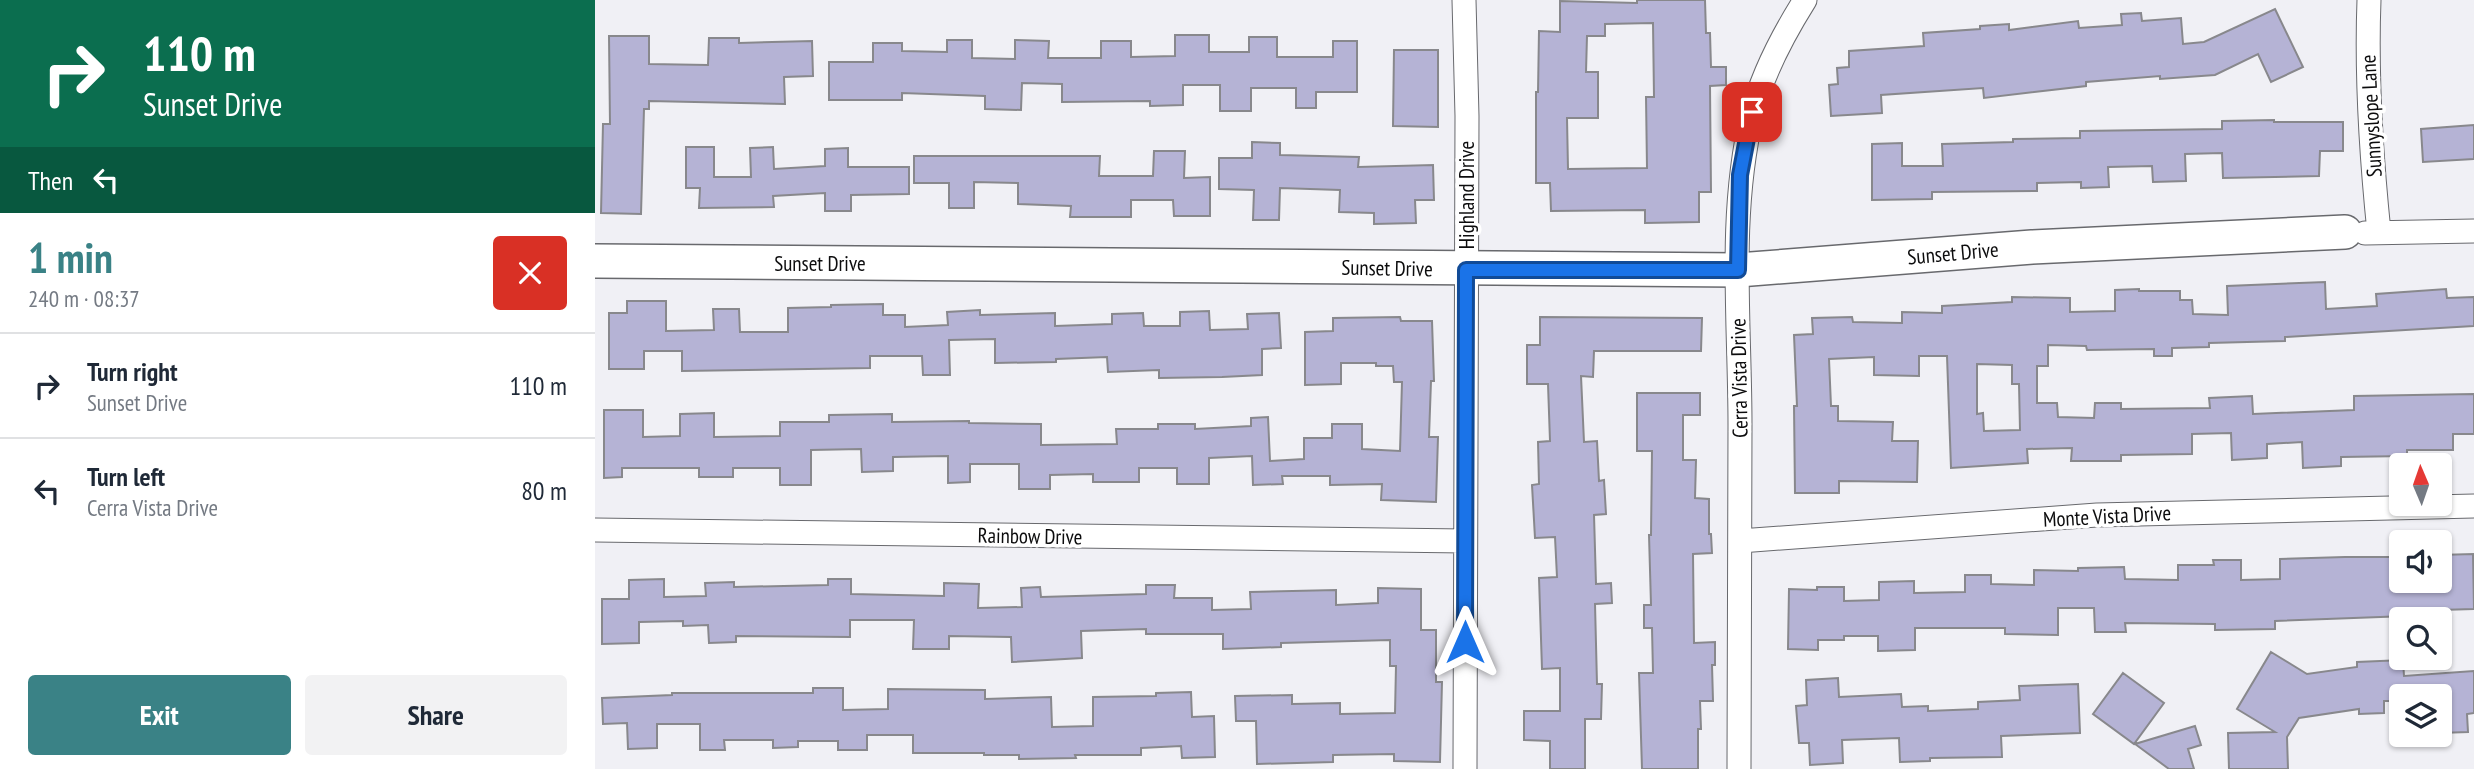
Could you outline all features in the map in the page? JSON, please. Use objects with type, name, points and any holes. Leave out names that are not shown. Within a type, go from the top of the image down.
[{"type":"street","name":"Highland Drive","points":[[1464,0],[1465,769]]},
{"type":"street","name":"Sunnyslope Lane","points":[[2363,232],[2370,150],[2367,55],[2369,0]]},
{"type":"street","name":"Cerra Vista Drive","points":[[1739,769],[1740,175],[1752,112],[1768,68],[1802,1]]},
{"type":"street","name":"Sunset Drive","points":[[595,261],[1199,265],[1466,270],[1738,270],[2082,243],[2363,232],[2474,231]]},
{"type":"street","name":"Monte Vista Drive","points":[[1740,541],[2097,515],[2474,506]]},
{"type":"street","name":"Rainbow Drive","points":[[595,530],[1465,541]]},
{"type":"building","points":[[1637,0],[1705,0],[1711,67],[1726,67],[1726,85],[1710,86],[1711,192],[1699,192],[1699,222],[1645,223],[1645,210],[1551,211],[1550,183],[1536,183],[1539,31],[1560,32],[1560,1],[1637,3]],"holes":[[[1653,23],[1654,97],[1646,97],[1647,168],[1568,169],[1567,118],[1598,118],[1598,72],[1586,72],[1587,36],[1605,36],[1605,24]]]},
{"type":"building","points":[[2275,9],[2303,67],[2271,82],[2258,54],[2215,75],[2086,82],[2086,86],[1984,98],[1983,88],[1881,95],[1882,113],[1831,116],[1829,85],[1838,84],[1837,68],[1849,67],[1849,51],[1924,46],[1923,33],[2009,24],[2009,30],[2078,21],[2079,28],[2122,25],[2121,14],[2141,13],[2142,21],[2181,18],[2183,44],[2204,42]]},
{"type":"building","points":[[1175,35],[1209,35],[1209,52],[1249,52],[1249,37],[1277,37],[1277,57],[1333,57],[1333,41],[1357,41],[1357,92],[1316,92],[1316,108],[1296,108],[1296,88],[1251,88],[1251,111],[1220,111],[1220,85],[1183,85],[1183,105],[1150,106],[1150,101],[1062,102],[1062,84],[1022,83],[1021,110],[985,109],[985,96],[902,93],[902,100],[829,100],[829,62],[873,62],[873,43],[902,43],[902,51],[947,52],[947,40],[972,40],[972,58],[1015,59],[1015,40],[1049,41],[1048,58],[1101,58],[1101,41],[1131,41],[1131,57],[1175,56]]},
{"type":"building","points":[[609,36],[649,36],[649,64],[708,65],[709,38],[739,38],[739,43],[812,41],[813,76],[784,77],[785,104],[649,101],[649,109],[644,109],[641,214],[601,213],[603,124],[610,124]]},
{"type":"building","points":[[1394,50],[1438,50],[1438,127],[1393,126]]},
{"type":"building","points":[[2222,121],[2343,122],[2343,151],[2320,151],[2319,176],[2223,178],[2222,153],[2185,154],[2186,181],[2153,182],[2152,166],[2108,167],[2109,187],[2081,188],[2081,182],[2037,183],[2037,191],[1932,192],[1932,199],[1872,200],[1872,144],[1902,143],[1902,166],[1943,166],[1942,144],[2080,138],[2080,131],[2222,129]]},
{"type":"building","points":[[2474,125],[2474,159],[2423,162],[2421,129]]},
{"type":"building","points":[[1252,142],[1280,143],[1280,155],[1359,157],[1358,167],[1433,165],[1434,200],[1415,200],[1416,223],[1374,224],[1374,213],[1339,212],[1340,190],[1280,188],[1279,220],[1253,220],[1254,190],[1219,189],[1219,158],[1252,158]]},
{"type":"building","points":[[686,147],[714,147],[714,177],[751,177],[750,148],[773,147],[774,169],[825,166],[825,149],[848,148],[848,167],[909,167],[909,194],[851,195],[851,211],[825,211],[825,193],[773,196],[774,207],[699,208],[700,188],[686,188]]},
{"type":"building","points":[[1154,151],[1185,151],[1184,178],[1210,177],[1210,216],[1174,216],[1173,200],[1131,200],[1131,217],[1070,217],[1071,206],[1018,204],[1018,183],[974,182],[974,208],[949,208],[949,183],[914,183],[914,156],[1100,156],[1099,176],[1153,176]]},
{"type":"building","points":[[2325,282],[2326,309],[2377,306],[2376,294],[2446,289],[2447,298],[2474,297],[2474,326],[2285,337],[2285,341],[2209,343],[2209,347],[2172,348],[2172,356],[2154,356],[2154,349],[2087,350],[2086,346],[2048,345],[2048,366],[2037,366],[2037,403],[2057,403],[2058,417],[2094,418],[2095,403],[2121,403],[2121,409],[2210,408],[2209,398],[2252,396],[2253,414],[2354,410],[2354,396],[2474,394],[2474,434],[2453,434],[2453,450],[2407,450],[2407,453],[2389,453],[2389,456],[2341,457],[2341,466],[2303,468],[2302,442],[2267,444],[2267,458],[2232,460],[2231,433],[2192,434],[2192,454],[2121,455],[2121,461],[2071,461],[2072,448],[2027,449],[2028,463],[1951,468],[1947,356],[1919,356],[1919,376],[1874,375],[1874,357],[1829,359],[1831,406],[1838,406],[1838,421],[1893,422],[1892,441],[1918,441],[1917,482],[1839,481],[1839,493],[1795,493],[1794,406],[1797,406],[1794,335],[1813,334],[1812,318],[1852,317],[1853,322],[1902,323],[1902,312],[1942,313],[1942,306],[2012,302],[2012,297],[2070,298],[2070,312],[2115,311],[2115,290],[2139,289],[2180,291],[2180,300],[2192,300],[2193,314],[2228,315],[2227,286]],"holes":[[[1977,364],[2012,365],[2012,384],[2019,384],[2020,430],[1984,431],[1983,413],[1977,414]]]},
{"type":"building","points":[[627,301],[666,301],[666,331],[714,330],[713,309],[739,309],[740,332],[788,332],[788,308],[831,305],[883,304],[883,315],[905,315],[905,327],[948,325],[947,312],[980,310],[980,315],[1055,313],[1055,326],[1112,324],[1112,314],[1143,313],[1144,326],[1180,326],[1180,312],[1209,311],[1210,330],[1248,329],[1247,314],[1279,313],[1281,348],[1262,349],[1262,375],[1222,377],[1159,378],[1159,370],[1108,372],[1107,357],[1056,359],[1056,362],[995,363],[995,339],[949,340],[950,375],[923,375],[922,356],[870,356],[870,368],[682,371],[682,351],[644,351],[644,369],[609,369],[609,313],[627,313]]},
{"type":"building","points":[[1400,317],[1401,321],[1432,321],[1434,381],[1431,381],[1429,437],[1438,437],[1436,502],[1381,500],[1382,484],[1330,485],[1330,476],[1282,476],[1283,484],[1253,485],[1252,456],[1209,458],[1209,484],[1177,484],[1177,468],[1139,468],[1139,482],[1093,482],[1093,474],[1050,475],[1050,489],[1019,489],[1019,464],[970,464],[970,482],[948,483],[948,456],[893,457],[893,471],[862,472],[861,449],[811,450],[811,485],[780,485],[780,468],[733,468],[733,477],[699,477],[699,468],[622,468],[622,477],[604,478],[604,410],[643,410],[643,437],[680,436],[680,414],[714,413],[714,437],[780,436],[780,422],[829,422],[829,415],[892,414],[892,422],[1041,424],[1041,445],[1117,444],[1116,429],[1158,429],[1158,424],[1195,424],[1195,429],[1251,426],[1251,418],[1268,417],[1270,461],[1304,459],[1304,438],[1332,438],[1332,424],[1362,424],[1362,449],[1400,451],[1402,382],[1394,382],[1393,366],[1341,363],[1341,384],[1305,385],[1305,332],[1333,331],[1333,318]]},
{"type":"building","points":[[1540,317],[1702,318],[1701,351],[1594,351],[1593,377],[1581,376],[1584,442],[1597,441],[1599,481],[1604,480],[1606,514],[1594,515],[1596,584],[1611,583],[1612,603],[1595,604],[1597,684],[1602,684],[1601,719],[1585,719],[1585,769],[1550,769],[1550,741],[1524,740],[1524,711],[1560,711],[1560,668],[1542,669],[1539,578],[1557,577],[1555,537],[1535,538],[1532,485],[1539,484],[1538,442],[1550,441],[1548,384],[1527,384],[1527,345],[1540,345]]},
{"type":"building","points":[[1637,393],[1700,393],[1700,415],[1683,415],[1683,460],[1696,460],[1695,498],[1709,499],[1712,553],[1693,554],[1694,643],[1715,642],[1715,665],[1712,665],[1713,701],[1700,701],[1698,769],[1642,769],[1639,673],[1653,673],[1652,628],[1644,628],[1644,605],[1651,605],[1649,535],[1652,451],[1637,451]]},
{"type":"building","points":[[2473,554],[2474,609],[2389,607],[2389,617],[2275,621],[2275,629],[2215,630],[2215,624],[2125,623],[2126,632],[2095,632],[2094,608],[2058,608],[2058,635],[2005,634],[2005,628],[1915,628],[1915,650],[1878,651],[1878,636],[1844,636],[1844,640],[1818,640],[1818,650],[1788,649],[1789,589],[1844,587],[1844,601],[1879,600],[1879,582],[1914,581],[1914,593],[1965,592],[1965,575],[1991,575],[1991,584],[2034,585],[2034,570],[2078,571],[2078,568],[2124,567],[2125,579],[2178,580],[2178,565],[2214,565],[2213,560],[2241,560],[2241,580],[2280,579],[2280,559],[2389,557],[2389,593],[2452,593],[2452,555]]},
{"type":"building","points":[[664,579],[664,597],[706,596],[705,583],[734,582],[734,587],[828,585],[828,579],[851,579],[851,594],[944,596],[944,583],[979,584],[978,608],[1022,607],[1021,588],[1040,587],[1041,597],[1146,594],[1146,585],[1175,585],[1174,598],[1212,598],[1212,610],[1251,609],[1250,592],[1336,590],[1336,605],[1378,603],[1378,588],[1421,589],[1421,630],[1436,630],[1436,682],[1442,682],[1440,762],[1394,761],[1394,754],[1333,755],[1333,762],[1257,764],[1256,721],[1236,721],[1235,696],[1292,695],[1292,704],[1340,703],[1340,714],[1395,713],[1396,666],[1390,666],[1390,640],[1281,643],[1281,647],[1223,649],[1223,634],[1146,634],[1146,629],[1081,631],[1082,658],[1012,662],[1011,637],[949,636],[949,649],[913,649],[914,620],[850,620],[850,637],[736,636],[736,642],[709,643],[708,625],[683,626],[683,621],[639,622],[639,643],[602,644],[602,599],[629,599],[629,580]]},
{"type":"building","points":[[2271,652],[2307,674],[2357,667],[2357,662],[2389,661],[2389,670],[2404,670],[2404,676],[2474,671],[2474,713],[2467,714],[2468,732],[2452,733],[2452,684],[2389,684],[2389,701],[2384,701],[2384,713],[2359,714],[2359,709],[2299,718],[2287,737],[2288,769],[2229,769],[2228,733],[2275,732],[2237,709]]},
{"type":"building","points":[[2123,673],[2164,703],[2134,744],[2093,714]]},
{"type":"building","points":[[1838,678],[1839,697],[1901,694],[1902,707],[1928,706],[1928,711],[1978,709],[1978,702],[2020,700],[2019,686],[2078,684],[2080,733],[2001,736],[2002,757],[1930,758],[1930,761],[1900,762],[1899,738],[1842,740],[1843,763],[1810,765],[1809,743],[1799,743],[1796,706],[1807,705],[1806,680]]},
{"type":"building","points":[[813,688],[843,688],[843,710],[888,709],[888,689],[985,690],[985,699],[1051,697],[1052,727],[1093,726],[1093,697],[1156,696],[1156,693],[1191,692],[1192,717],[1214,716],[1215,757],[1182,758],[1181,746],[1141,748],[1141,755],[1075,755],[1076,758],[1019,759],[1019,755],[984,753],[913,753],[913,735],[867,735],[867,750],[838,750],[838,741],[798,741],[798,747],[773,748],[773,740],[724,740],[725,750],[700,750],[700,724],[657,724],[657,748],[628,749],[627,723],[603,724],[602,698],[672,693],[813,693]]},
{"type":"building","points":[[2195,726],[2201,745],[2188,749],[2194,769],[2169,769],[2135,744]]},
{"type":"route","points":[[1465,642],[1466,270],[1738,270],[1740,175],[1752,112]]}]
